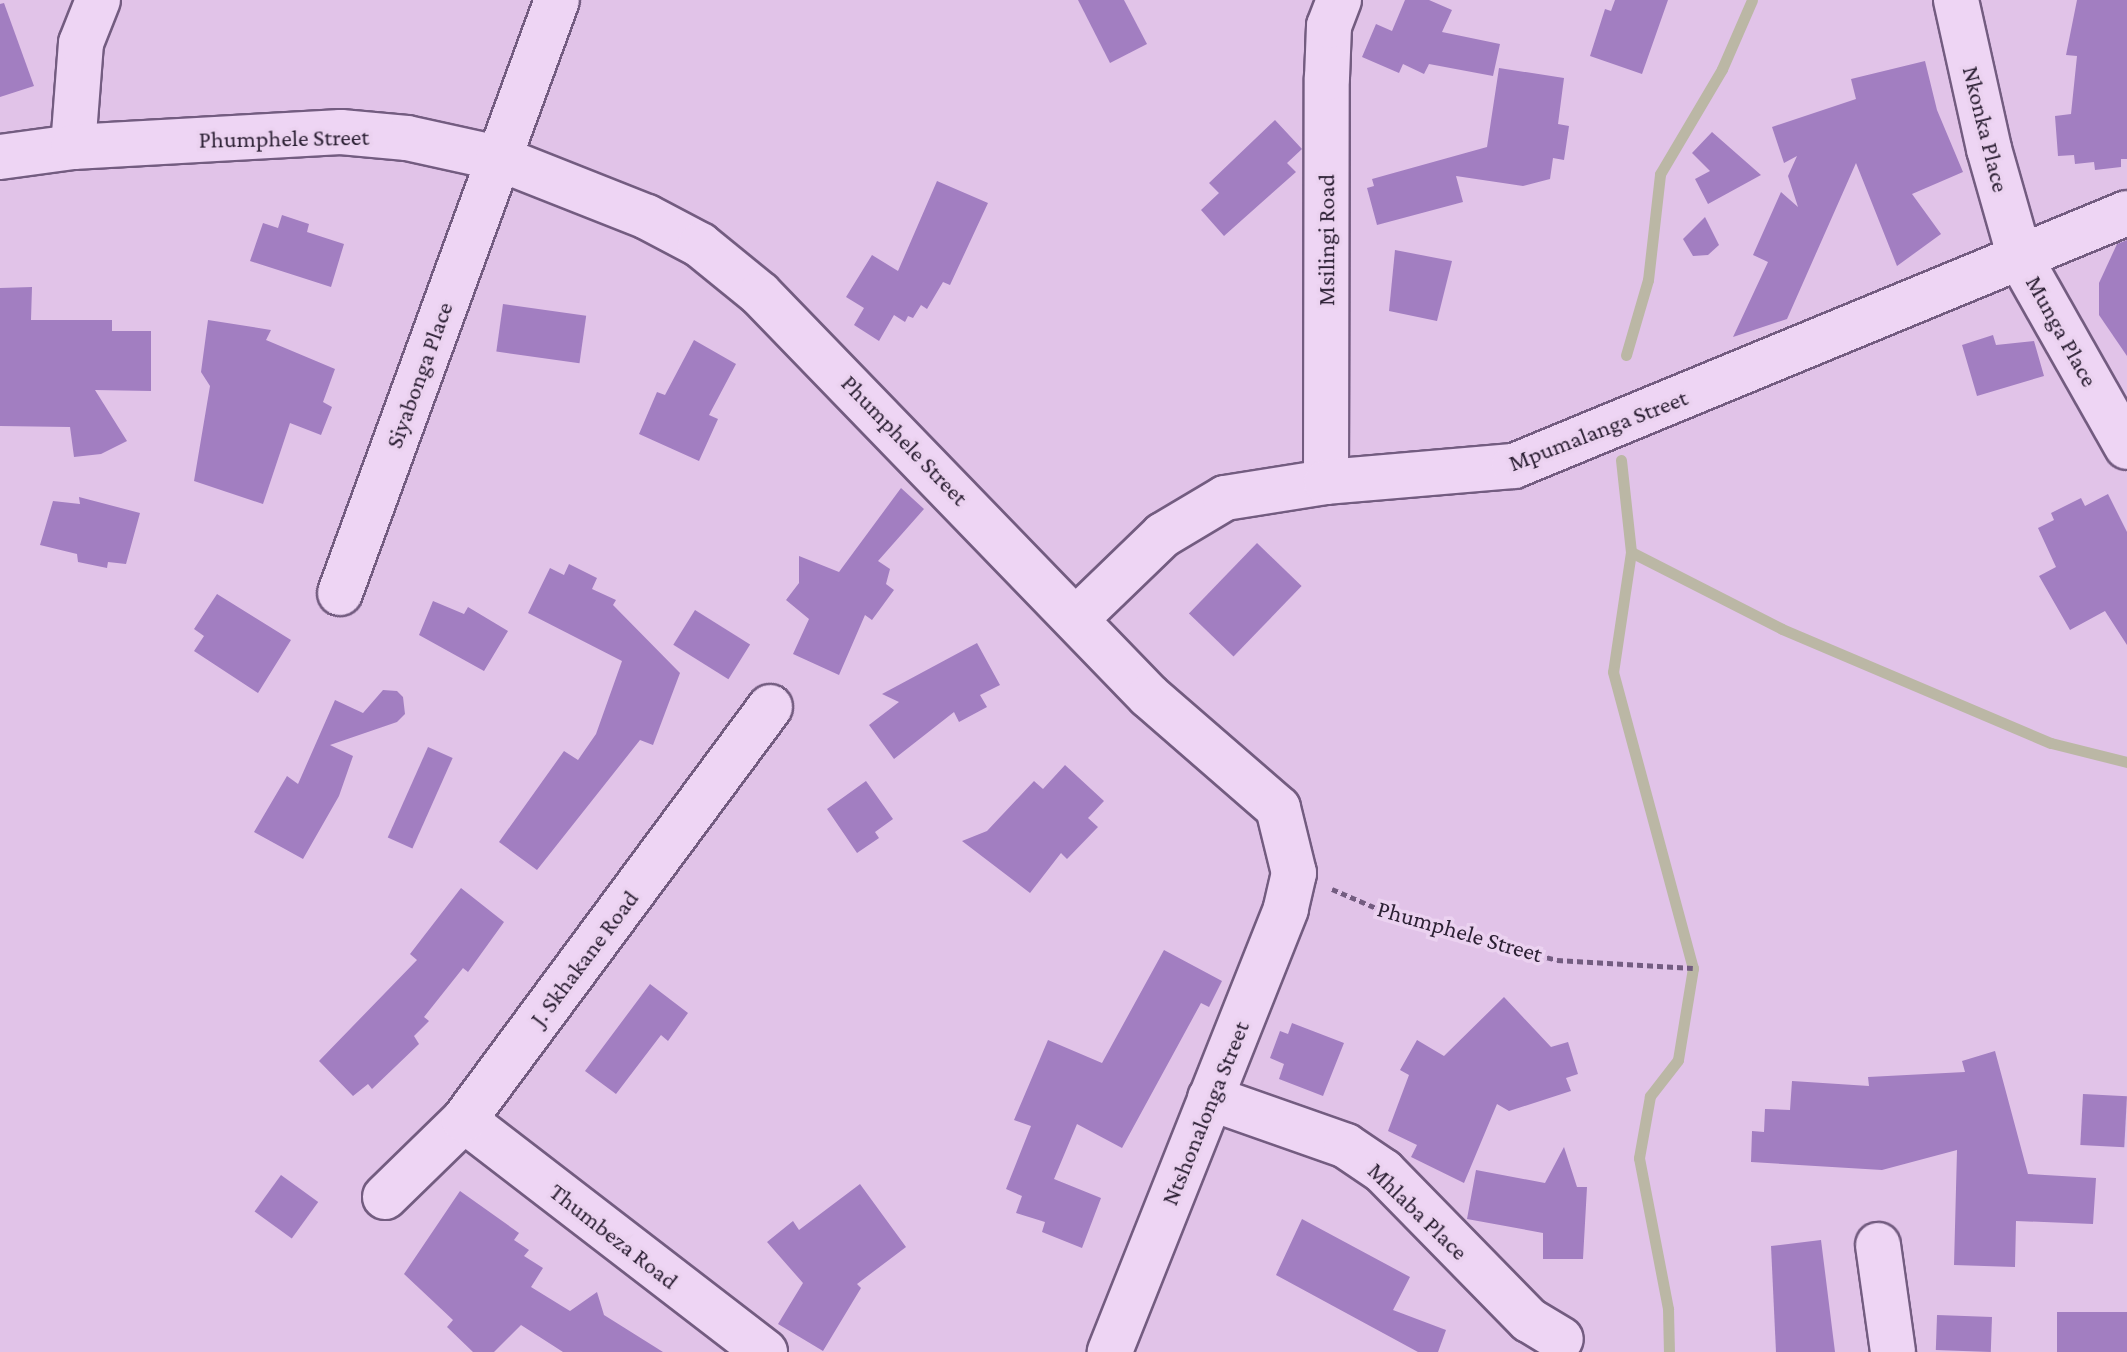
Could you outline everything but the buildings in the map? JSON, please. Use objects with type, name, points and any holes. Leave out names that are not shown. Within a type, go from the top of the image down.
[{"type":"street","points":[[73,147],[81,43],[98,0]]},
{"type":"street","name":"Siyabonga Place","points":[[340,593],[557,0]]},
{"type":"street","name":"Msilingi Road","points":[[1326,482],[1327,78],[1329,26],[1339,0]]},
{"type":"street","name":"Nkonka Place","points":[[1956,0],[1989,149],[2020,258]]},
{"type":"street","name":"Phumphele Street","points":[[0,157],[73,147],[341,132],[407,138],[498,158],[647,217],[700,245],[770,304],[1078,617],[1149,696],[1278,808],[1294,873]]},
{"type":"street","name":"Mpumalanga Street","points":[[1078,617],[1195,512],[1225,498],[1326,482],[1514,466],[2127,213]]},
{"type":"street","name":"Munga Place","points":[[2020,258],[2127,447]]},
{"type":"street","name":"J. Skhakane Road","points":[[385,1197],[464,1120],[770,707]]},
{"type":"street","name":"Ntshonalonga Street","points":[[1110,1352],[1286,909],[1294,873]]},
{"type":"street","name":"Mhlaba Place","points":[[1210,1098],[1346,1146],[1371,1163],[1504,1296],[1561,1339]]},
{"type":"street","name":"Thumbeza Road","points":[[464,1120],[751,1348]]},
{"type":"street","points":[[1878,1245],[1893,1352]]},
{"type":"path","name":"Phumphele Street","points":[[1294,873],[1402,919],[1557,960],[1693,968]]},
{"type":"waterway","points":[[1626,355],[1648,280],[1660,174],[1722,69],[1752,0]]},
{"type":"waterway","points":[[1621,460],[1631,552],[1613,672],[1693,968],[1678,1060],[1650,1096],[1639,1158],[1668,1309],[1669,1352]]},
{"type":"waterway","points":[[1631,552],[1782,629],[2051,743],[2127,762]]}]
